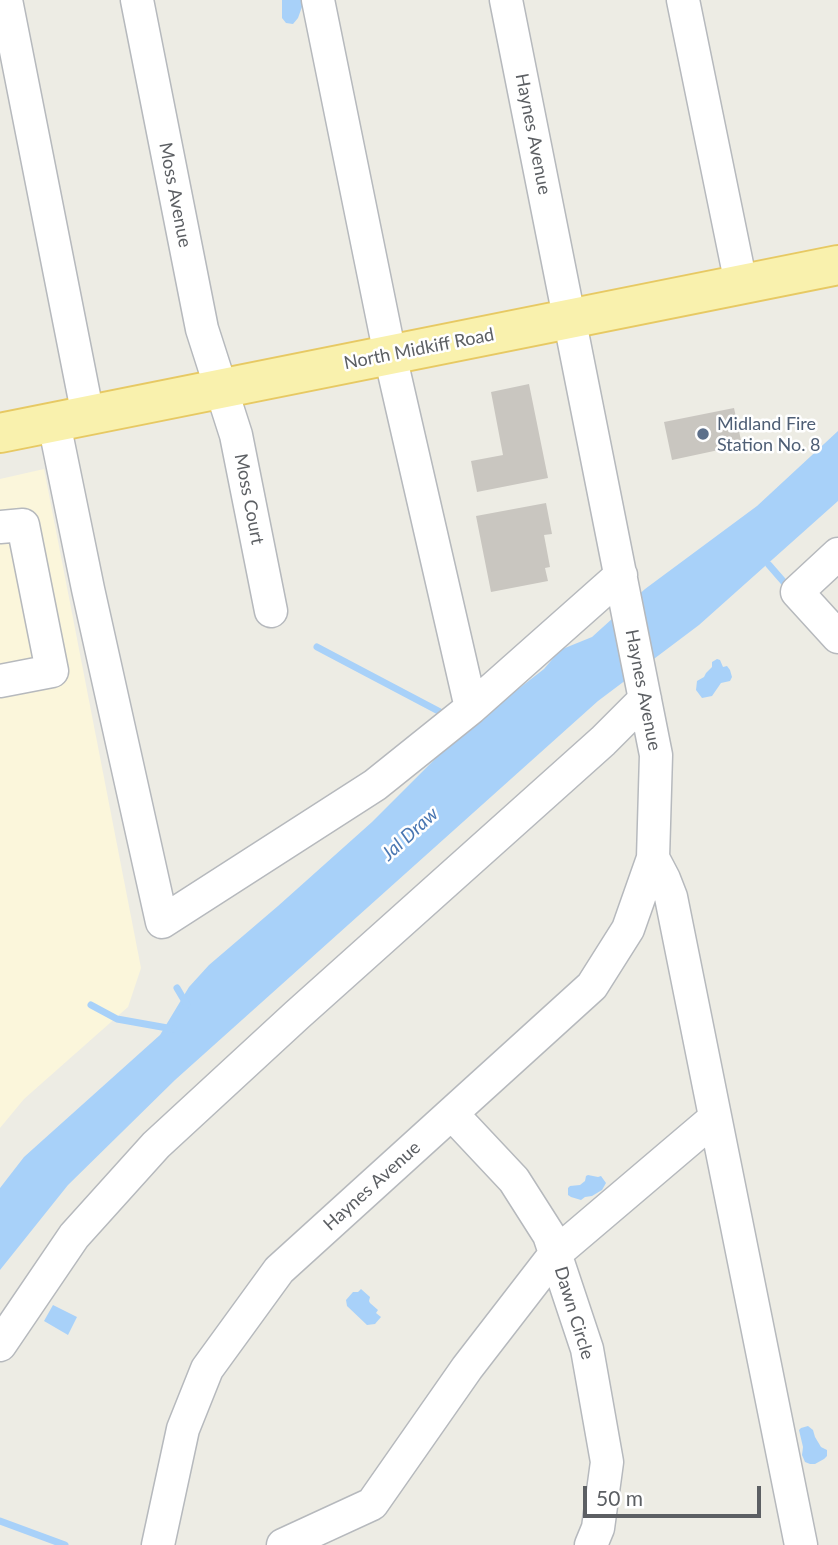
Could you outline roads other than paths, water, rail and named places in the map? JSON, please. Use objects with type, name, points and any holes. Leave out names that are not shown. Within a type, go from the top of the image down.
[{"type":"main road","name":"North Midkiff Road","points":[[0,433],[838,265]]},
{"type":"street","points":[[6,0],[71,419],[88,589],[162,922],[375,785],[622,583]]},
{"type":"street","name":"Moss Avenue","points":[[137,0],[202,329],[220,388]]},
{"type":"street","points":[[318,0],[390,355],[471,708]]},
{"type":"street","name":"Haynes Avenue","points":[[158,1545],[183,1429],[207,1369],[279,1270],[592,986],[628,929],[653,858],[656,755],[506,0]]},
{"type":"street","points":[[683,0],[741,284]]},
{"type":"street","name":"Moss Court","points":[[220,388],[236,435],[271,611]]},
{"type":"street","points":[[0,527],[23,525],[52,671],[0,681]]},
{"type":"street","points":[[838,554],[797,592],[838,636]]},
{"type":"street","points":[[0,1345],[74,1236],[156,1145],[603,741],[644,693]]},
{"type":"street","points":[[653,858],[671,897],[801,1545]]},
{"type":"street","name":"Dawn Circle","points":[[452,1114],[514,1180],[549,1235],[587,1349],[607,1462],[598,1528],[591,1545]]},
{"type":"street","points":[[283,1545],[372,1504],[467,1368],[555,1254],[715,1118]]},
{"type":"water","points":[[282,0],[303,0],[298,18],[293,24],[286,23],[282,18]]},
{"type":"water","name":"Jal Draw","points":[[838,431],[838,501],[699,625],[598,701],[175,1080],[68,1185],[0,1270],[0,1188],[24,1157],[160,1035],[189,987],[209,965],[372,822],[461,733],[544,669],[560,650],[592,637],[645,589],[757,506]]},
{"type":"water","points":[[717,659],[723,667],[727,666],[732,677],[730,681],[721,683],[712,696],[702,698],[696,690],[697,681],[704,677],[712,667],[712,662]]},
{"type":"water","points":[[588,1175],[601,1176],[606,1183],[602,1190],[581,1200],[568,1195],[570,1186],[580,1185]]},
{"type":"water","points":[[361,1289],[370,1297],[370,1303],[381,1317],[375,1324],[367,1325],[347,1306],[346,1300],[353,1292]]},
{"type":"water","points":[[53,1305],[77,1317],[68,1335],[44,1321]]},
{"type":"water","points":[[808,1426],[813,1430],[821,1447],[827,1450],[827,1456],[815,1464],[805,1462],[802,1455],[799,1430]]},
{"type":"waterway","points":[[769,565],[789,588]]},
{"type":"waterway","points":[[317,647],[444,714]]},
{"type":"waterway","points":[[177,988],[187,1005]]},
{"type":"waterway","points":[[91,1005],[117,1019],[173,1029]]},
{"type":"waterway","points":[[0,1521],[65,1545]]},
{"type":"place","name":"Midland Fire Station No. 8","points":[[703,434]]}]
